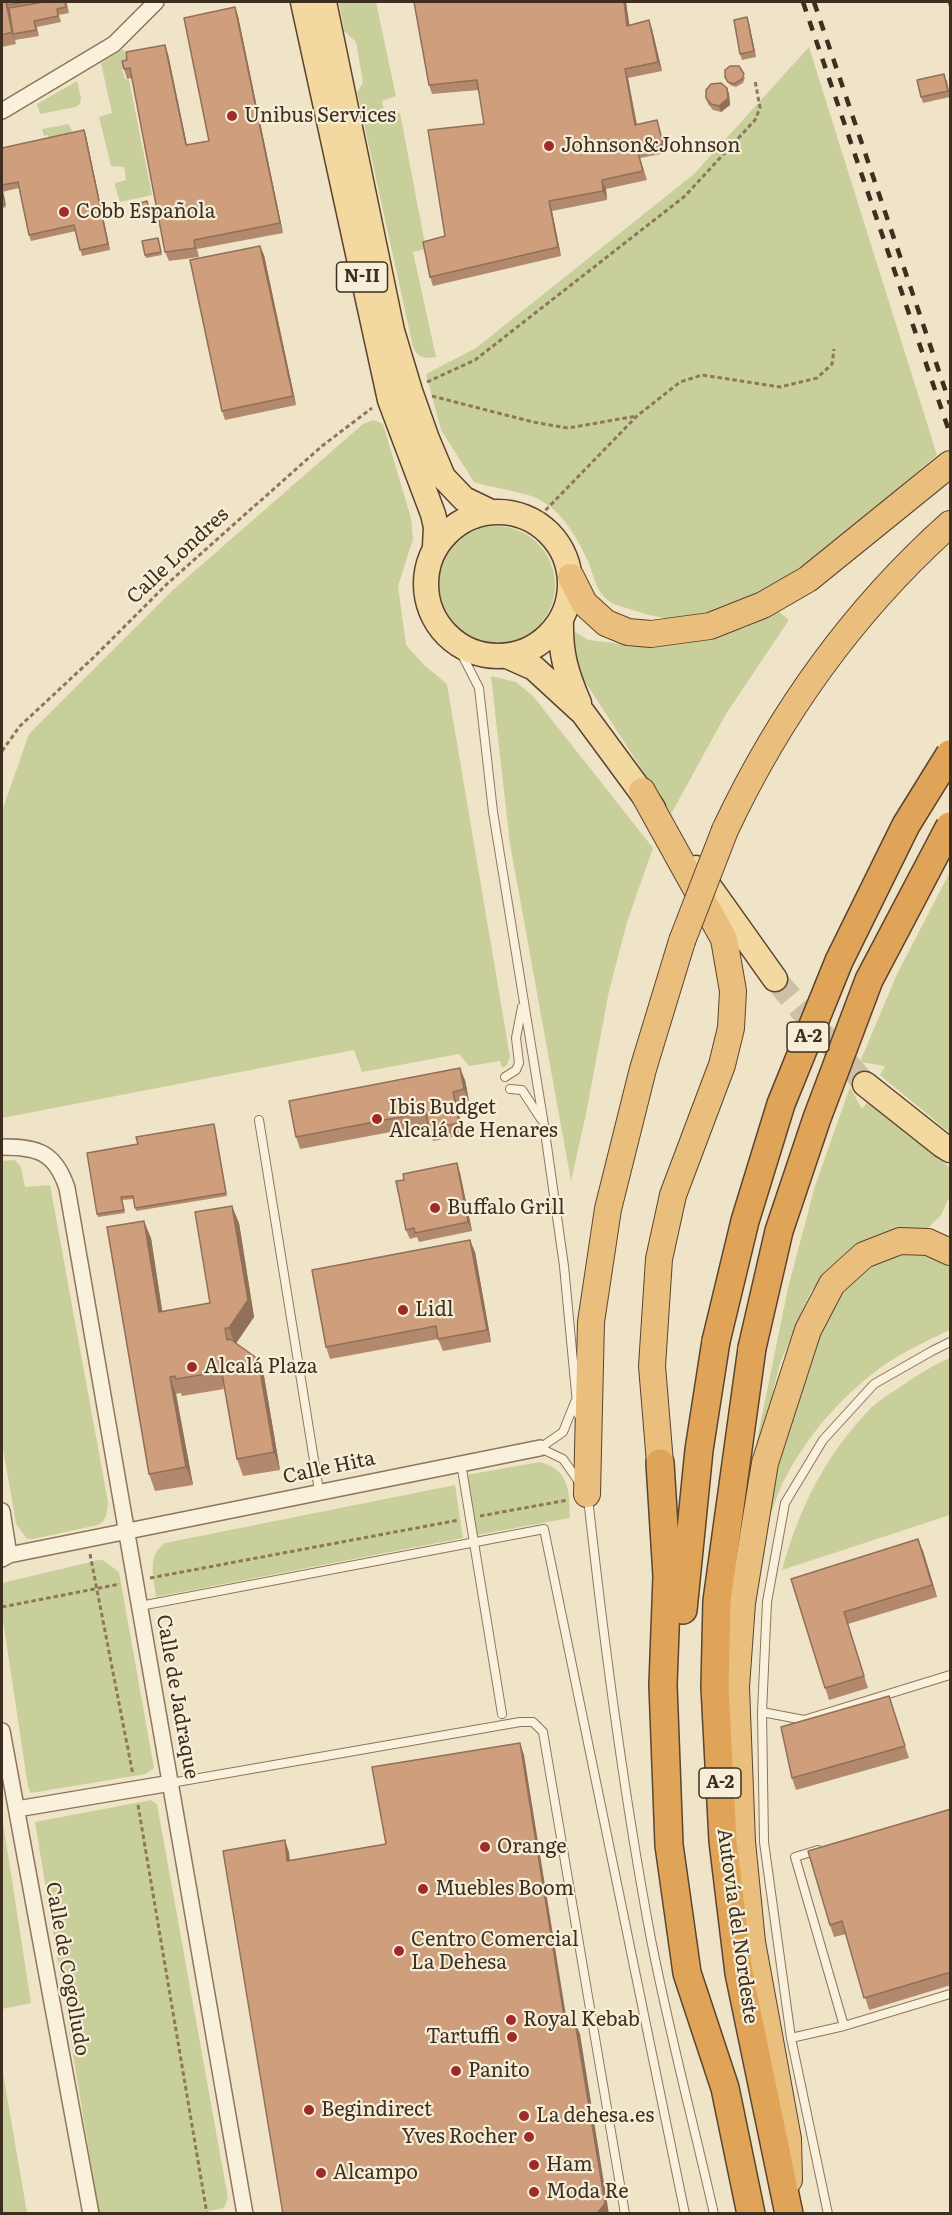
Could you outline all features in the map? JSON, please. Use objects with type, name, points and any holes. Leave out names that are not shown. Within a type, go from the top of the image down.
[{"type":"highway","points":[[571,578],[584,603],[606,623],[628,632],[651,634],[710,626],[763,604],[808,579],[951,464]]},
{"type":"highway","points":[[587,1495],[591,1322],[608,1209],[643,1069],[682,941],[724,830],[743,791],[797,698],[866,608],[925,546],[951,524]]},
{"type":"highway","name":"Autovía del Nordeste","points":[[725,2088],[704,1970],[688,1843],[681,1685],[684,1596],[699,1450],[716,1341],[745,1221],[781,1104],[839,961],[906,825],[951,754]]},
{"type":"highway","points":[[642,791],[724,939],[733,991],[731,1028],[722,1065],[673,1194],[659,1259],[652,1366],[667,1576],[663,1685],[669,1845],[687,1973],[725,2088]]},
{"type":"highway","name":"Autovía del Nordeste","points":[[790,2214],[739,1973],[723,1841],[715,1687],[717,1601],[752,1348],[779,1231],[817,1118],[865,991],[951,826]]},
{"type":"highway","points":[[790,2214],[789,2139],[752,1942],[742,1842],[736,1687],[744,1591],[765,1463],[808,1330],[832,1284],[864,1255],[900,1241],[928,1242],[951,1252]]},
{"type":"highway","name":"A-2","points":[[725,2088],[751,2214]]},
{"type":"main road","name":"N-II","points":[[303,2],[400,395],[436,526],[435,547]]},
{"type":"main road","name":"N-II","points":[[324,2],[392,331],[400,395]]},
{"type":"main road","points":[[400,395],[427,439],[443,477],[464,499],[491,512]]},
{"type":"main road","points":[[491,512],[514,513],[535,521],[553,536],[565,555],[571,578],[569,600],[561,620],[551,634],[538,645],[507,656],[490,657],[472,653],[457,645],[436,622],[425,592],[425,577],[435,547],[450,530],[469,517],[491,512]]},
{"type":"main road","points":[[561,620],[560,646],[565,672],[583,713]]},
{"type":"main road","points":[[507,656],[534,668],[583,713],[642,791],[775,979]]},
{"type":"main road","points":[[865,1084],[948,1150]]},
{"type":"street","points":[[2,111],[114,44],[156,2]]},
{"type":"street","name":"Calle de Jadraque","points":[[2,1147],[38,1152],[51,1159],[61,1171],[67,1188],[245,2214]]},
{"type":"street","name":"Calle Hita","points":[[127,1532],[540,1448]]},
{"type":"street","points":[[2,1511],[5,1557],[127,1532]]},
{"type":"street","name":"Calle de Cogolludo","points":[[2,1731],[91,2214]]},
{"type":"street","points":[[17,1809],[171,1783]]},
{"type":"lane","points":[[457,645],[468,662],[479,688],[493,812],[544,1125],[564,1266],[576,1401],[598,1589],[648,1924],[714,2214]]},
{"type":"lane","points":[[505,1077],[516,1070],[519,1063],[516,1038],[523,999]]},
{"type":"lane","points":[[510,1089],[522,1090],[544,1125]]},
{"type":"lane","points":[[259,1120],[320,1491]]},
{"type":"lane","points":[[828,2214],[791,2038],[764,1842],[762,1712],[767,1602],[785,1503],[823,1440],[874,1384],[951,1342]]},
{"type":"lane","name":"Calle Hita","points":[[540,1448],[563,1432],[576,1401]]},
{"type":"lane","points":[[540,1448],[563,1459],[587,1495]]},
{"type":"lane","points":[[461,1463],[502,1714]]},
{"type":"lane","points":[[140,1606],[544,1529],[685,2214]]},
{"type":"lane","points":[[762,1712],[804,1720],[951,1675]]},
{"type":"lane","points":[[171,1783],[520,1722],[532,1722],[543,1732],[626,2214]]},
{"type":"lane","points":[[828,1847],[795,1857],[844,2026]]},
{"type":"lane","points":[[791,2038],[844,2026],[951,1994]]},
{"type":"path","name":"Calle Londres","points":[[2,750],[20,726],[168,583],[322,446],[376,405],[475,360],[685,196],[755,120],[760,108],[755,81]]},
{"type":"path","points":[[535,521],[637,416],[680,382],[702,375],[780,387],[817,378],[832,364],[834,349]]},
{"type":"path","points":[[400,395],[568,428],[637,416]]},
{"type":"path","points":[[2,1607],[587,1495]]},
{"type":"path","points":[[87,1541],[136,1789],[207,2214]]},
{"type":"green space","points":[[339,2],[376,2],[396,96],[382,101],[385,116],[400,113],[426,249],[413,252],[436,357],[422,357],[413,347],[357,92],[363,83],[356,42],[344,31]]},
{"type":"green space","points":[[809,47],[937,455],[823,551],[760,593],[727,608],[687,619],[657,617],[619,606],[610,602],[601,593],[577,540],[565,522],[550,507],[531,496],[474,482],[441,430],[426,374],[476,348],[694,174]]},
{"type":"green space","points":[[123,49],[127,67],[122,69],[125,79],[129,80],[152,195],[120,202],[115,183],[126,180],[124,167],[111,166],[99,117],[112,113],[101,63]]},
{"type":"green space","points":[[77,81],[80,104],[76,107],[40,114],[37,104]]},
{"type":"green space","points":[[69,124],[73,134],[49,140],[48,135],[44,136],[42,129]]},
{"type":"green space","points":[[373,420],[383,424],[411,518],[413,539],[398,586],[406,645],[424,665],[447,684],[510,1057],[507,1065],[502,1068],[500,1061],[469,1066],[459,1054],[362,1072],[354,1050],[2,1118],[2,811],[29,734],[174,589],[363,424]]},
{"type":"green space","points":[[496,526],[519,530],[538,543],[551,562],[555,585],[551,608],[538,627],[519,640],[496,644],[473,640],[454,627],[441,608],[437,585],[441,562],[454,543],[473,530]]},
{"type":"green space","points":[[779,612],[789,620],[726,714],[671,814],[580,674],[570,643],[573,631],[589,640],[647,647],[676,644],[744,628]]},
{"type":"green space","points":[[491,676],[516,682],[533,696],[653,848],[627,922],[609,991],[571,1181],[510,844]]},
{"type":"green space","points":[[950,872],[950,1133],[880,1075],[885,1066],[860,1062],[897,974]]},
{"type":"green space","points":[[850,1087],[862,1109],[869,1100],[950,1168],[949,1198],[941,1215],[927,1229],[903,1231],[845,1257],[811,1291],[780,1363],[760,1446],[756,1445],[788,1288],[815,1186]]},
{"type":"green space","points":[[15,1160],[21,1167],[25,1187],[50,1185],[108,1502],[105,1518],[98,1525],[33,1539],[27,1539],[16,1524],[2,1443],[2,1161]]},
{"type":"green space","points":[[920,1251],[943,1259],[950,1265],[950,1330],[909,1350],[880,1368],[857,1386],[831,1412],[797,1457],[780,1489],[766,1527],[788,1420],[828,1306],[850,1282],[882,1260]]},
{"type":"green space","points":[[950,1358],[950,1515],[782,1570],[796,1526],[815,1485],[826,1465],[853,1428],[881,1400],[926,1370]]},
{"type":"green space","points":[[540,1462],[557,1470],[566,1483],[570,1518],[477,1535],[466,1475]]},
{"type":"green space","points":[[455,1485],[463,1538],[156,1597],[153,1561],[159,1548],[165,1543]]},
{"type":"green space","points":[[103,1560],[119,1572],[154,1768],[146,1774],[31,1793],[28,1787],[2,1614],[2,1583]]},
{"type":"green space","points":[[151,1800],[157,1804],[228,2198],[224,2208],[194,2214],[99,2213],[35,1822]]},
{"type":"green space","points":[[2,1816],[31,2003],[2,2009]]},
{"type":"green space","points":[[2,2067],[27,2213],[2,2213]]},
{"type":"building","points":[[2,2],[6,2],[12,32],[2,35]]},
{"type":"building","points":[[7,2],[25,2],[7,5]]},
{"type":"building","points":[[44,2],[65,2],[66,7],[57,9],[58,16],[34,21],[36,30],[13,34],[9,8]]},
{"type":"building","name":"Johnson&Johnson","points":[[414,2],[624,2],[627,26],[649,20],[658,62],[625,69],[635,125],[657,120],[663,144],[637,149],[643,171],[602,180],[603,191],[549,201],[558,247],[430,277],[423,242],[445,236],[428,130],[484,124],[477,80],[429,85]]},
{"type":"building","name":"Unibus Services","points":[[235,7],[280,223],[194,240],[195,248],[165,252],[130,68],[124,69],[122,61],[127,60],[126,52],[165,45],[186,145],[209,141],[184,18]]},
{"type":"building","points":[[747,17],[754,51],[740,54],[734,20]]},
{"type":"building","points":[[730,66],[739,66],[744,74],[742,79],[734,84],[728,82],[725,77],[725,70]]},
{"type":"building","points":[[944,74],[948,91],[921,97],[917,80]]},
{"type":"building","points":[[721,83],[727,88],[728,98],[719,106],[711,104],[706,98],[706,90],[711,84]]},
{"type":"building","name":"Cobb Española","points":[[84,130],[108,244],[80,250],[74,225],[29,235],[18,182],[2,185],[2,148]]},
{"type":"building","points":[[2,189],[5,204],[2,205]]},
{"type":"building","points":[[147,201],[150,212],[136,217],[133,205]]},
{"type":"building","points":[[158,238],[161,252],[145,255],[142,241]]},
{"type":"building","points":[[260,246],[293,396],[222,411],[190,260]]},
{"type":"building","name":"Ibis Budget Alcalá de Henares","points":[[460,1068],[464,1089],[453,1092],[459,1123],[429,1129],[426,1112],[296,1137],[289,1101]]},
{"type":"building","points":[[214,1124],[226,1193],[135,1208],[133,1196],[121,1197],[124,1210],[97,1214],[87,1153],[138,1144],[136,1137]]},
{"type":"building","name":"Buffalo Grill","points":[[457,1163],[468,1222],[415,1233],[414,1228],[406,1230],[396,1181],[404,1180],[403,1174]]},
{"type":"building","name":"Alcalá Plaza","points":[[232,1206],[248,1300],[229,1328],[225,1328],[227,1340],[230,1339],[258,1359],[274,1452],[237,1459],[221,1368],[217,1369],[218,1372],[176,1379],[175,1376],[170,1377],[186,1467],[149,1474],[107,1227],[144,1221],[159,1312],[210,1303],[195,1212]]},
{"type":"building","name":"Lidl","points":[[470,1240],[487,1330],[438,1339],[436,1326],[326,1347],[312,1270]]},
{"type":"building","points":[[918,1539],[932,1585],[844,1612],[864,1676],[825,1688],[791,1579]]},
{"type":"building","points":[[889,1696],[905,1746],[792,1778],[781,1727]]},
{"type":"building","name":"Centro Comercial La Dehesa","points":[[520,1743],[564,2016],[575,2022],[605,2203],[597,2214],[283,2214],[223,1851],[285,1840],[287,1861],[386,1844],[372,1767]]},
{"type":"building","points":[[951,1809],[951,1972],[864,1998],[842,1921],[830,1925],[808,1851]]},
{"type":"tunnel","points":[[775,979],[865,1084]]},
{"type":"railway","points":[[803,2],[950,434]]},
{"type":"railway","points":[[814,2],[950,404]]},
{"type":"place","name":"Unibus Services","points":[[232,116]]},
{"type":"place","name":"Johnson&Johnson","points":[[549,146]]},
{"type":"place","name":"Cobb Española","points":[[64,212]]},
{"type":"place","name":"Ibis Budget Alcalá de Henares","points":[[377,1119]]},
{"type":"place","name":"Buffalo Grill","points":[[435,1208]]},
{"type":"place","name":"Lidl","points":[[403,1310]]},
{"type":"place","name":"Alcalá Plaza","points":[[192,1367]]},
{"type":"place","name":"Orange","points":[[485,1847]]},
{"type":"place","name":"Muebles Boom","points":[[423,1889]]},
{"type":"place","name":"Centro Comercial La Dehesa","points":[[399,1951]]},
{"type":"place","name":"Royal Kebab","points":[[511,2020]]},
{"type":"place","name":"Tartuffi","points":[[512,2037]]},
{"type":"place","name":"Panito","points":[[456,2071]]},
{"type":"place","name":"Begindirect","points":[[309,2110]]},
{"type":"place","name":"La dehesa.es","points":[[524,2116]]},
{"type":"place","name":"Yves Rocher","points":[[529,2137]]},
{"type":"place","name":"Ham","points":[[534,2165]]},
{"type":"place","name":"Alcampo","points":[[321,2173]]},
{"type":"place","name":"Moda Re","points":[[534,2192]]}]
